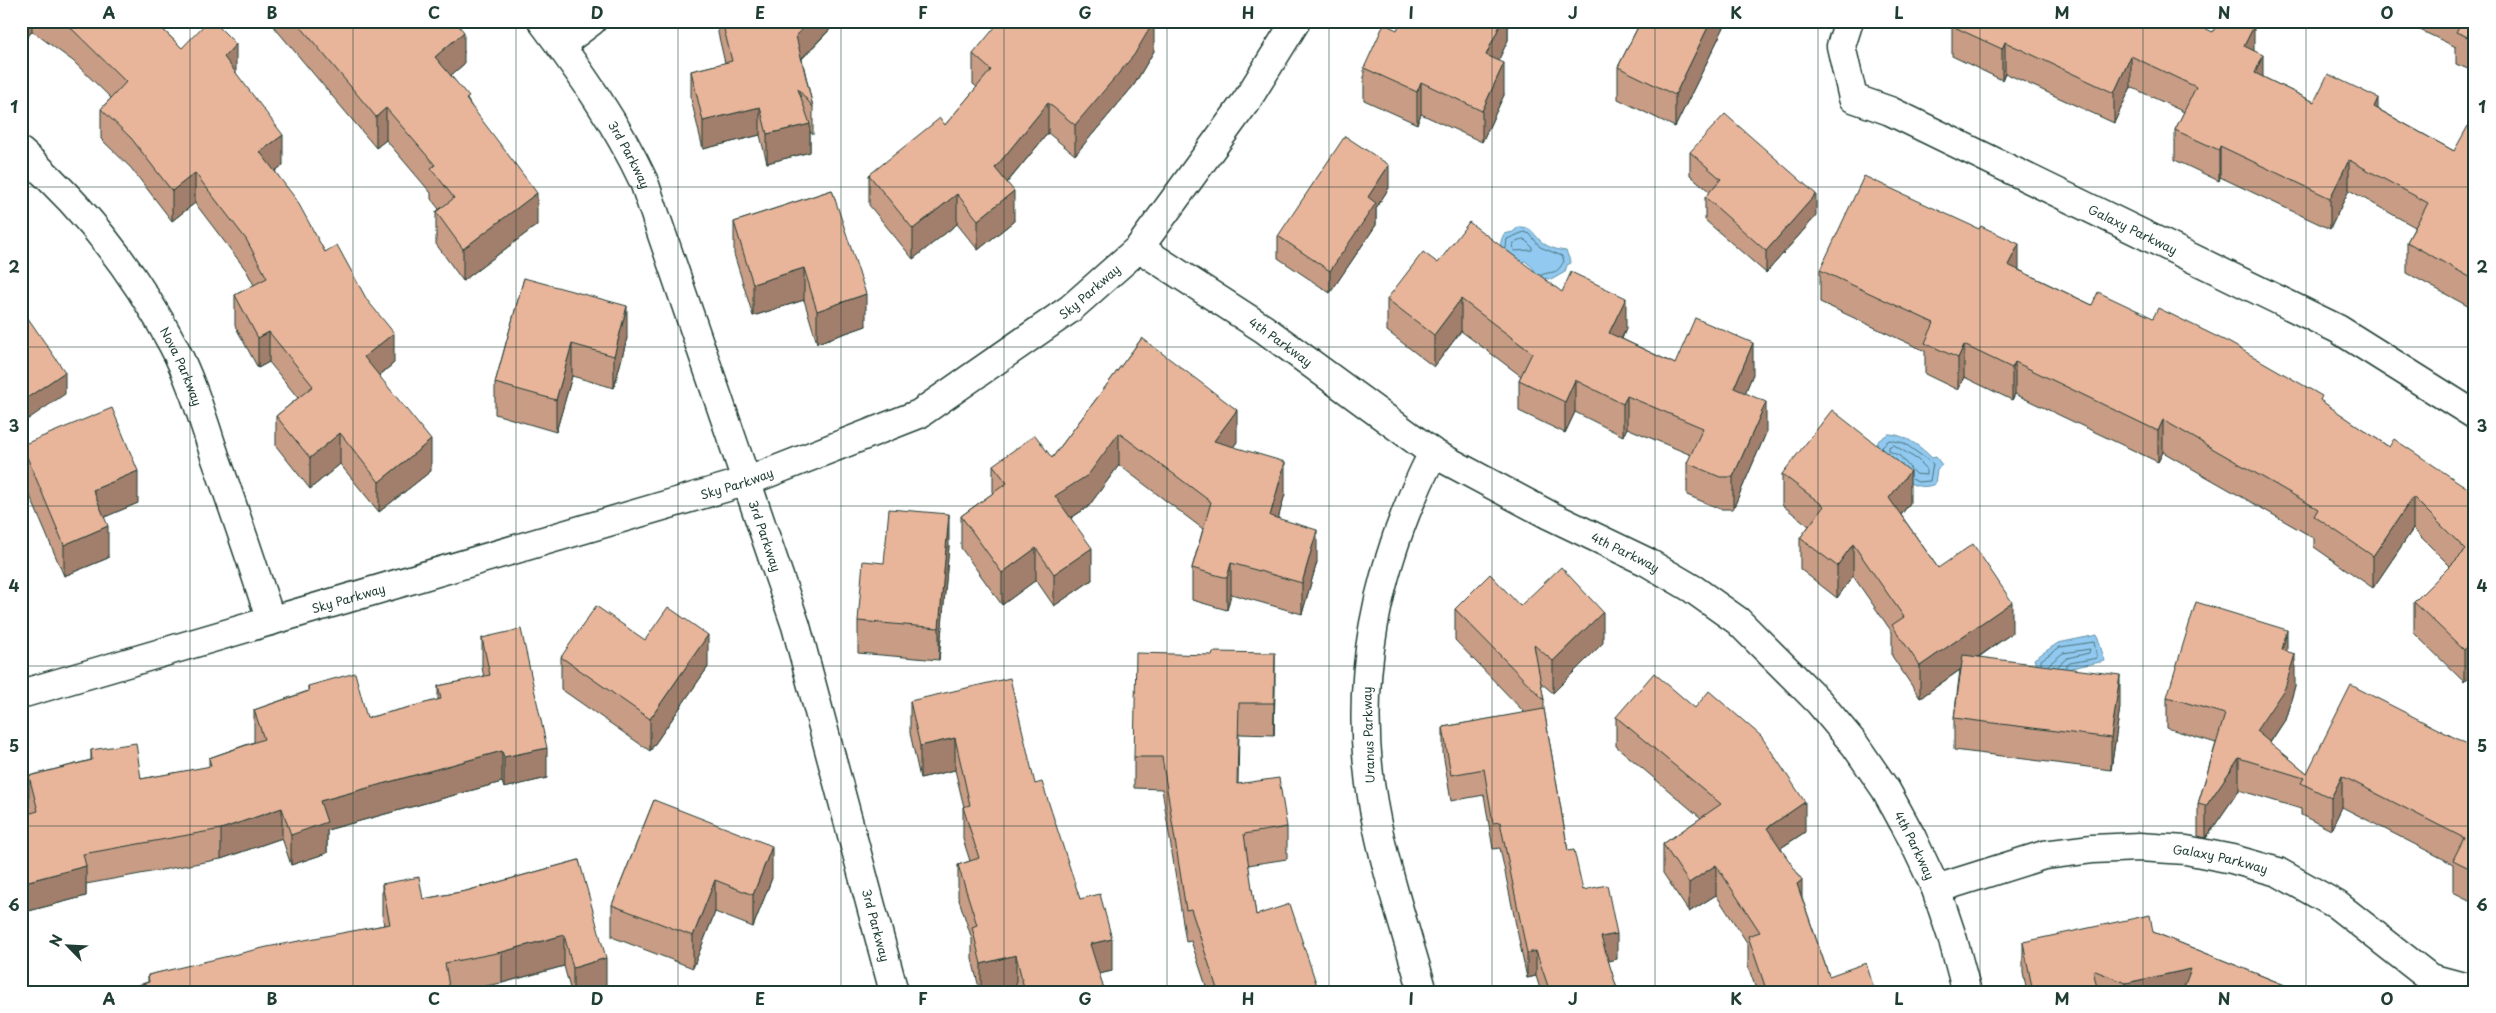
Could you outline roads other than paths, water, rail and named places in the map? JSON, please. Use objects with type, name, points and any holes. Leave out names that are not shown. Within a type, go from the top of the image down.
[{"type":"street","name":"3rd Parkway","points":[[542,21],[625,142],[644,182],[748,481],[796,626],[892,991]]},
{"type":"street","points":[[560,45],[592,21]]},
{"type":"street","name":"Sky Parkway","points":[[21,694],[748,481],[919,414],[1070,309],[1138,248],[1247,100],[1296,21]]},
{"type":"street","name":"Galaxy Parkway","points":[[1850,21],[1841,46],[1852,98],[1890,111],[2338,329],[2475,415]]},
{"type":"street","name":"Nova Parkway","points":[[21,152],[50,177],[87,216],[120,257],[149,301],[174,347],[195,396],[271,620]]},
{"type":"street","name":"4th Parkway","points":[[1138,248],[1264,329],[1433,453],[1549,515],[1647,562],[1693,589],[1738,621],[1819,702],[1854,745],[1886,790],[1912,838],[1936,889],[1954,940],[1967,992]]},
{"type":"street","name":"Uranus Parkway","points":[[1423,992],[1374,810],[1367,764],[1365,718],[1366,672],[1372,626],[1382,581],[1395,537],[1412,495],[1433,453]]},
{"type":"street","name":"Galaxy Parkway","points":[[1936,889],[2044,855],[2092,848],[2139,846],[2186,850],[2223,857],[2278,872],[2337,905],[2430,978],[2475,990]]},
{"type":"water","points":[[1518,227],[1527,228],[1548,246],[1566,251],[1571,263],[1567,265],[1565,272],[1551,280],[1546,278],[1539,284],[1531,277],[1534,269],[1525,261],[1510,265],[1503,254],[1501,242],[1504,234],[1513,232]]},
{"type":"water","points":[[1888,434],[1906,438],[1932,458],[1936,457],[1942,465],[1937,469],[1935,484],[1917,486],[1909,483],[1893,472],[1873,452],[1879,440]]},
{"type":"water","points":[[2097,635],[2105,661],[2071,668],[2060,682],[2041,680],[2034,659],[2058,643]]}]
